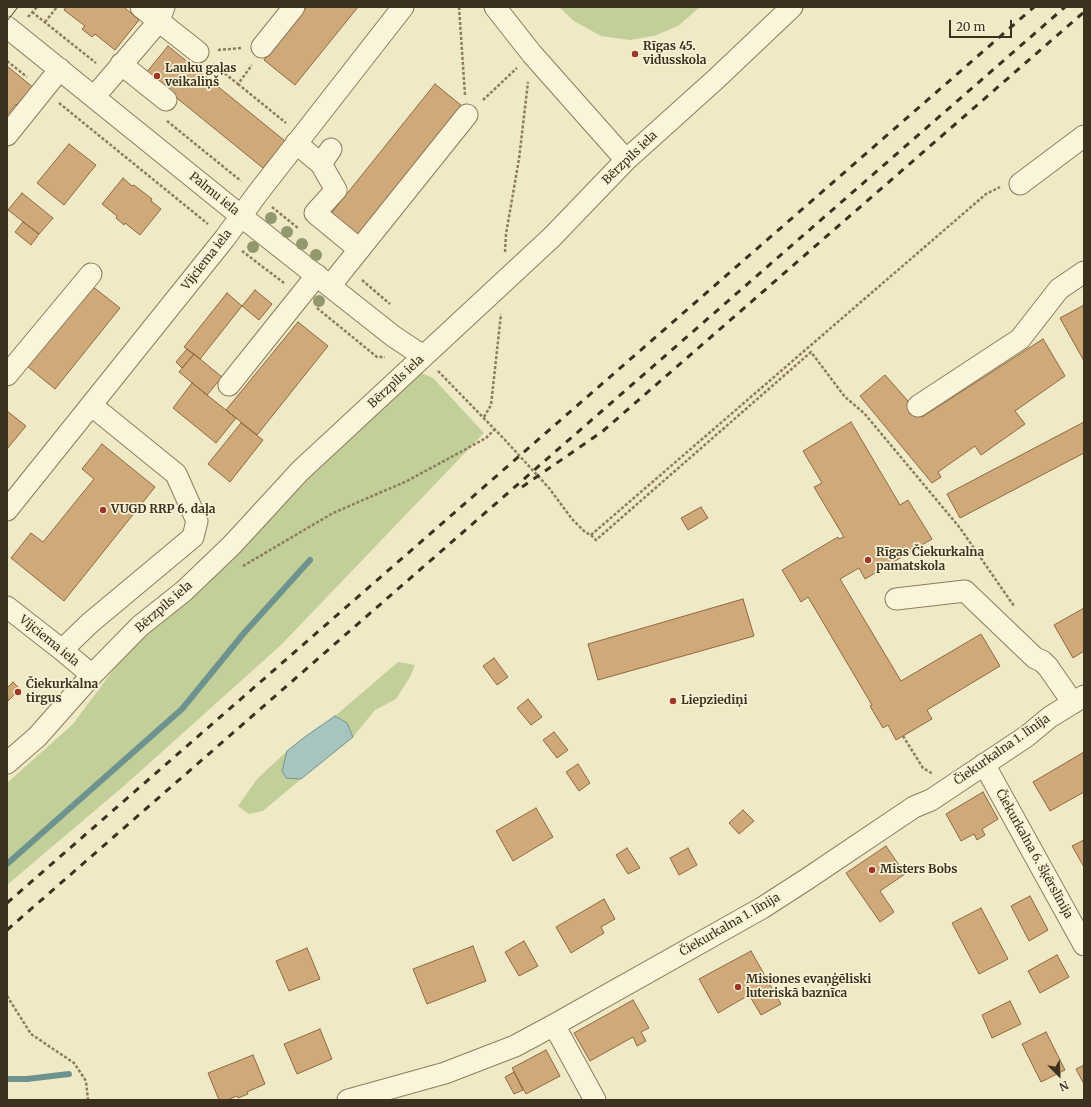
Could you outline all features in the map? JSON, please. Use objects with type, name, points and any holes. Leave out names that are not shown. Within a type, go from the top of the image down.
[{"type":"street","points":[[141,7],[161,14],[198,52]]},
{"type":"street","points":[[259,53],[294,7]]},
{"type":"street","name":"Vijciema iela","points":[[7,510],[225,238],[257,194],[403,7]]},
{"type":"street","points":[[495,7],[532,54],[626,160]]},
{"type":"street","name":"Bērzpils iela","points":[[7,763],[37,737],[92,675],[140,626],[184,591],[232,544],[300,471],[552,237],[626,160],[716,79],[792,7]]},
{"type":"street","points":[[94,97],[161,14]]},
{"type":"street","name":"Palmu iela","points":[[7,27],[323,281],[393,336],[423,356]]},
{"type":"street","points":[[7,135],[60,69]]},
{"type":"street","points":[[117,70],[164,108]]},
{"type":"street","points":[[229,385],[323,281],[345,266],[467,116]]},
{"type":"street","points":[[1020,184],[1084,136]]},
{"type":"street","points":[[299,140],[326,156],[336,190],[315,213],[359,249]]},
{"type":"street","points":[[918,406],[1020,339],[1059,289],[1084,272]]},
{"type":"street","points":[[7,375],[91,274]]},
{"type":"street","points":[[62,650],[90,623],[193,537],[197,521],[176,474],[92,405]]},
{"type":"street","points":[[896,599],[965,591],[1035,658],[1042,661],[1078,700]]},
{"type":"street","name":"Vijciema iela","points":[[7,607],[92,675]]},
{"type":"street","name":"Čiekurkalna 1. līnija","points":[[348,1100],[444,1073],[515,1046],[554,1025],[762,908],[914,807],[930,800],[1027,736],[1050,717],[1078,700]]},
{"type":"street","name":"Čiekurkalna 6. šķērslīnija","points":[[984,764],[1084,945]]},
{"type":"street","points":[[554,1025],[595,1100]]},
{"type":"path","points":[[45,22],[57,7]]},
{"type":"path","points":[[459,7],[467,116]]},
{"type":"path","points":[[32,12],[117,70]]},
{"type":"path","points":[[198,52],[242,48],[259,53],[249,71],[238,84]]},
{"type":"path","points":[[198,52],[238,84],[299,140]]},
{"type":"path","points":[[467,116],[532,54]]},
{"type":"path","points":[[484,417],[491,405],[504,280],[506,234],[519,159],[532,54]]},
{"type":"path","points":[[164,108],[257,194],[304,232]]},
{"type":"path","points":[[591,535],[986,194],[1005,184],[1020,184]]},
{"type":"path","points":[[345,266],[392,306]]},
{"type":"path","points":[[423,356],[495,428],[549,488],[572,519],[585,532],[596,540],[811,352],[845,397],[864,413],[960,528],[1016,610]]},
{"type":"path","points":[[242,567],[333,513],[407,481],[466,449],[486,438],[495,428]]},
{"type":"path","points":[[903,736],[923,768],[934,775]]},
{"type":"path","points":[[7,996],[31,1034],[74,1063],[86,1081],[88,1100]]},
{"type":"green space","points":[[559,7],[700,7],[678,26],[654,36],[630,40],[601,36],[574,21]]},
{"type":"green space","points":[[421,373],[433,378],[484,433],[281,645],[125,785],[7,885],[7,783],[73,724],[122,658],[230,559],[291,495]]},
{"type":"green space","points":[[398,662],[415,665],[410,677],[396,699],[375,710],[353,737],[347,723],[335,716]]},
{"type":"green space","points":[[287,751],[282,771],[285,778],[301,779],[263,811],[249,814],[238,806],[257,779]]},
{"type":"water","points":[[335,716],[347,723],[353,737],[301,779],[286,778],[282,771],[287,751]]},
{"type":"building","points":[[66,7],[124,7],[139,20],[115,50],[95,34],[92,37],[82,29],[85,26],[64,10]]},
{"type":"building","points":[[307,7],[358,7],[295,85],[264,60]]},
{"type":"building","points":[[168,46],[285,141],[263,168],[146,73]]},
{"type":"building","points":[[7,66],[34,88],[19,107],[16,104],[7,115]]},
{"type":"building","points":[[435,84],[462,106],[356,238],[329,216]]},
{"type":"building","points":[[69,144],[96,165],[64,205],[37,183]]},
{"type":"building","points":[[123,178],[132,186],[134,185],[152,199],[151,201],[161,209],[140,235],[125,223],[124,225],[116,218],[117,216],[102,204]]},
{"type":"building","points":[[22,193],[53,218],[39,234],[8,210]]},
{"type":"building","points":[[23,222],[39,234],[31,245],[15,232]]},
{"type":"building","points":[[92,286],[120,308],[55,389],[27,366]]},
{"type":"building","points":[[255,290],[272,304],[259,320],[242,306]]},
{"type":"building","points":[[227,293],[242,306],[200,359],[184,347]]},
{"type":"building","points":[[1084,305],[1084,361],[1060,318]]},
{"type":"building","points":[[298,322],[328,346],[257,435],[226,410]]},
{"type":"building","points":[[1043,339],[1065,376],[1015,411],[1025,424],[981,455],[975,446],[938,472],[941,477],[932,483],[860,396],[885,375],[922,417]]},
{"type":"building","points":[[187,349],[194,354],[182,368],[176,362]]},
{"type":"building","points":[[194,354],[222,377],[207,395],[179,372]]},
{"type":"building","points":[[192,383],[236,418],[216,443],[173,408]]},
{"type":"building","points":[[7,411],[26,426],[7,449]]},
{"type":"building","points":[[851,422],[900,505],[908,500],[932,539],[865,579],[859,568],[840,579],[901,681],[981,634],[1000,666],[927,710],[932,719],[896,740],[888,725],[883,728],[870,706],[872,705],[808,597],[801,602],[782,570],[838,537],[839,539],[844,537],[814,487],[822,483],[803,451]]},
{"type":"building","points":[[1084,422],[1084,453],[960,518],[947,494]]},
{"type":"building","points":[[241,423],[263,440],[230,482],[208,464]]},
{"type":"building","name":"VUGD RRP 6. daļa","points":[[102,444],[155,487],[64,601],[11,558],[31,533],[43,542],[94,479],[82,469]]},
{"type":"building","points":[[701,507],[708,518],[688,530],[681,518]]},
{"type":"building","points":[[743,599],[754,636],[598,680],[588,644]]},
{"type":"building","points":[[1084,608],[1084,651],[1073,658],[1054,625]]},
{"type":"building","points":[[494,658],[508,677],[497,685],[483,666]]},
{"type":"building","points":[[13,682],[20,689],[8,701],[7,688]]},
{"type":"building","points":[[528,699],[542,717],[531,725],[517,708]]},
{"type":"building","points":[[554,732],[568,750],[557,758],[543,740]]},
{"type":"building","points":[[1084,752],[1084,792],[1050,811],[1033,782]]},
{"type":"building","points":[[578,764],[590,783],[579,791],[566,772]]},
{"type":"building","points":[[983,792],[998,819],[982,829],[985,835],[977,840],[974,834],[961,841],[946,814]]},
{"type":"building","points":[[536,808],[553,837],[513,861],[496,831]]},
{"type":"building","points":[[743,810],[754,821],[739,834],[729,823]]},
{"type":"building","points":[[1084,840],[1084,867],[1072,846]]},
{"type":"building","points":[[886,846],[905,874],[880,891],[894,912],[880,922],[846,873]]},
{"type":"building","points":[[627,848],[640,868],[628,874],[616,855]]},
{"type":"building","points":[[688,848],[697,865],[679,875],[670,858]]},
{"type":"building","points":[[1030,896],[1048,930],[1029,941],[1011,906]]},
{"type":"building","points":[[604,899],[615,919],[601,927],[604,933],[571,953],[556,927]]},
{"type":"building","points":[[981,908],[1008,959],[979,974],[952,923]]},
{"type":"building","points":[[524,941],[538,966],[519,976],[505,952]]},
{"type":"building","points":[[473,946],[486,981],[427,1004],[413,969]]},
{"type":"building","points":[[307,948],[320,979],[289,991],[276,961]]},
{"type":"building","name":"Misiones evaņģēliski luteriskā baznīca","points":[[751,951],[781,1004],[761,1015],[749,995],[718,1013],[699,979]]},
{"type":"building","points":[[1057,955],[1069,977],[1040,993],[1028,971]]},
{"type":"building","points":[[633,1000],[649,1028],[641,1032],[646,1041],[637,1046],[633,1037],[590,1061],[574,1033]]},
{"type":"building","points":[[1010,1001],[1021,1024],[992,1038],[982,1015]]},
{"type":"building","points":[[320,1029],[332,1059],[297,1074],[284,1044]]},
{"type":"building","points":[[1046,1032],[1065,1070],[1041,1082],[1022,1044]]},
{"type":"building","points":[[546,1050],[560,1076],[526,1094],[512,1068]]},
{"type":"building","points":[[253,1055],[265,1084],[238,1098],[237,1096],[227,1100],[219,1100],[208,1073]]},
{"type":"building","points":[[1084,1065],[1084,1084],[1076,1069]]},
{"type":"building","points":[[514,1072],[523,1090],[514,1094],[505,1077]]},
{"type":"waterway","points":[[7,864],[182,709],[244,633],[310,560]]},
{"type":"waterway","points":[[7,1079],[27,1079],[69,1074]]},
{"type":"tram line","points":[[7,21],[18,7]]},
{"type":"railway","points":[[7,903],[1034,7]]},
{"type":"railway","points":[[7,930],[1065,7]]},
{"type":"railway","points":[[522,487],[603,431],[1084,12]]},
{"type":"place","name":"Rīgas 45. vidusskola","points":[[635,54]]},
{"type":"place","name":"Lauku gaļas veikaliņš","points":[[157,76]]},
{"type":"place","name":"VUGD RRP 6. daļa","points":[[103,510]]},
{"type":"place","name":"Rīgas Čiekurkalna pamatskola","points":[[868,560]]},
{"type":"place","name":"Čiekurkalna tirgus","points":[[18,692]]},
{"type":"place","name":"Liepziediņi","points":[[673,701]]},
{"type":"place","name":"Misters Bobs","points":[[872,870]]},
{"type":"place","name":"Misiones evaņģēliski luteriskā baznīca","points":[[738,987]]}]
